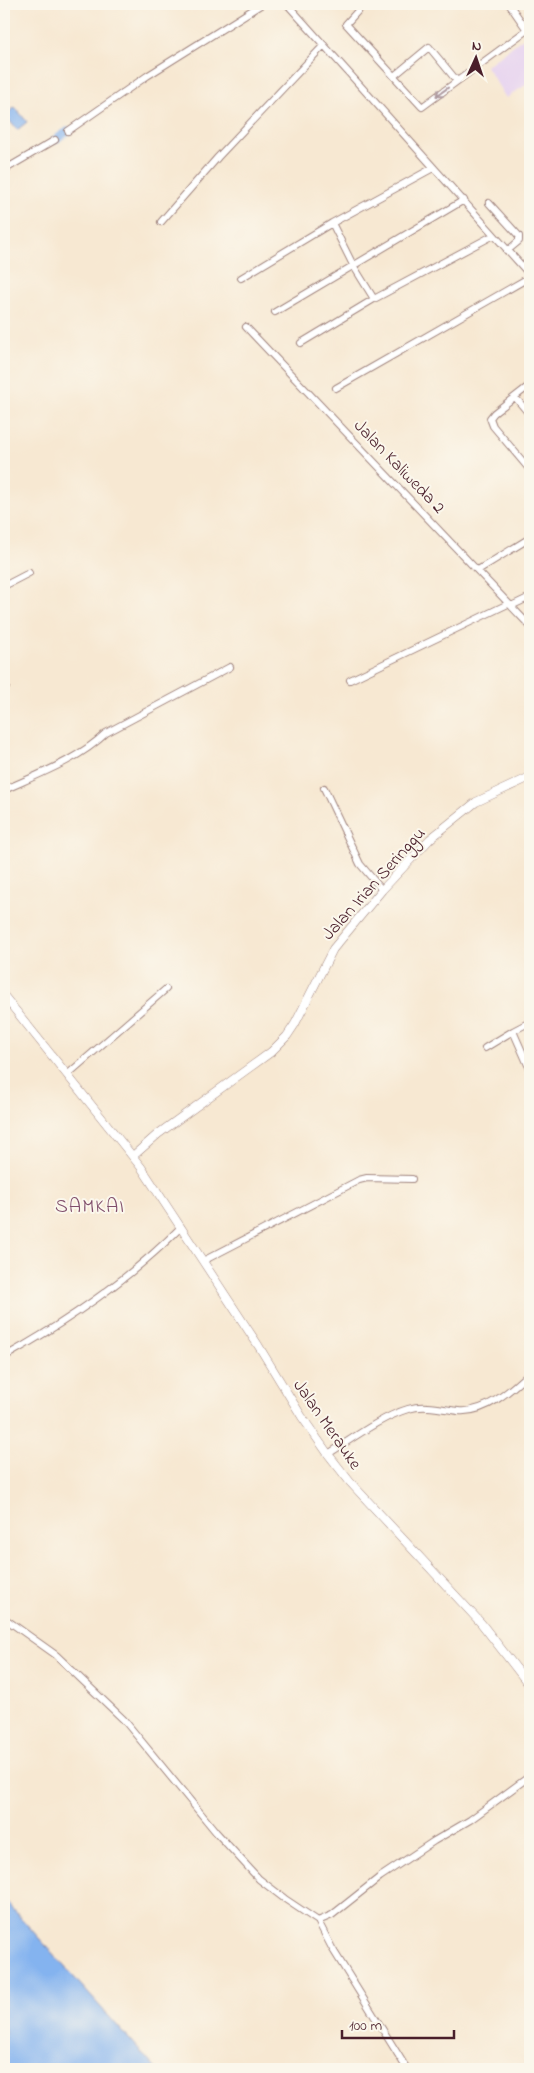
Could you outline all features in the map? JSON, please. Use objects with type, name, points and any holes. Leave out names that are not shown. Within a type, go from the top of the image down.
[{"type":"street","points":[[68,131],[147,76],[262,4]]},
{"type":"street","points":[[287,4],[370,94],[433,168],[464,200],[530,276],[336,388]]},
{"type":"street","points":[[364,4],[346,24],[422,107],[527,30],[510,4]]},
{"type":"street","points":[[161,222],[218,157],[324,45]]},
{"type":"street","points":[[394,76],[429,47],[457,81]]},
{"type":"street","points":[[4,170],[55,140]]},
{"type":"street","points":[[241,278],[332,223],[433,168]]},
{"type":"street","points":[[275,312],[464,200]]},
{"type":"street","points":[[489,203],[519,236],[519,241],[508,250]]},
{"type":"street","points":[[332,223],[353,265],[374,299]]},
{"type":"street","points":[[301,343],[374,299],[494,235]]},
{"type":"street","name":"Jalan Kaliweda 2","points":[[246,327],[377,466],[427,515],[530,626]]},
{"type":"street","points":[[530,385],[494,413],[490,421],[530,470]]},
{"type":"street","points":[[515,397],[530,415]]},
{"type":"street","points":[[478,570],[530,538]]},
{"type":"street","points":[[4,586],[29,574]]},
{"type":"street","points":[[350,680],[509,605],[530,597]]},
{"type":"street","points":[[4,790],[54,767],[91,747],[106,733],[230,667]]},
{"type":"street","name":"Jalan Irian Seringgu","points":[[133,1156],[158,1134],[271,1052],[287,1036],[333,949],[382,890],[430,839],[458,815],[497,791],[530,777]]},
{"type":"street","points":[[324,788],[360,864],[382,890]]},
{"type":"street","points":[[68,1075],[88,1055],[166,989]]},
{"type":"street","name":"Jalan Merauke","points":[[4,996],[133,1156],[328,1454],[350,1482],[480,1622],[530,1686]]},
{"type":"street","points":[[485,1048],[530,1022]]},
{"type":"street","points":[[513,1031],[528,1065]]},
{"type":"street","points":[[203,1261],[359,1180],[368,1178],[412,1179]]},
{"type":"street","points":[[4,1357],[83,1309],[153,1256],[181,1228]]},
{"type":"street","points":[[328,1454],[397,1413],[411,1408],[474,1411],[493,1401],[530,1372]]},
{"type":"street","points":[[4,1618],[56,1655],[124,1720],[216,1832],[259,1879],[285,1900],[318,1921],[332,1948],[407,2069]]},
{"type":"street","points":[[318,1921],[332,1915],[380,1878],[434,1841],[470,1820],[530,1776]]},
{"type":"shaded area","points":[[530,33],[530,82],[506,98],[486,66]]},
{"type":"water","points":[[15,107],[27,122],[17,130],[5,115]]},
{"type":"water","points":[[4,1899],[156,2069],[4,2069]]},
{"type":"waterway","points":[[55,140],[68,131]]},
{"type":"district","name":"SAMKAI","points":[[90,1205]]}]
